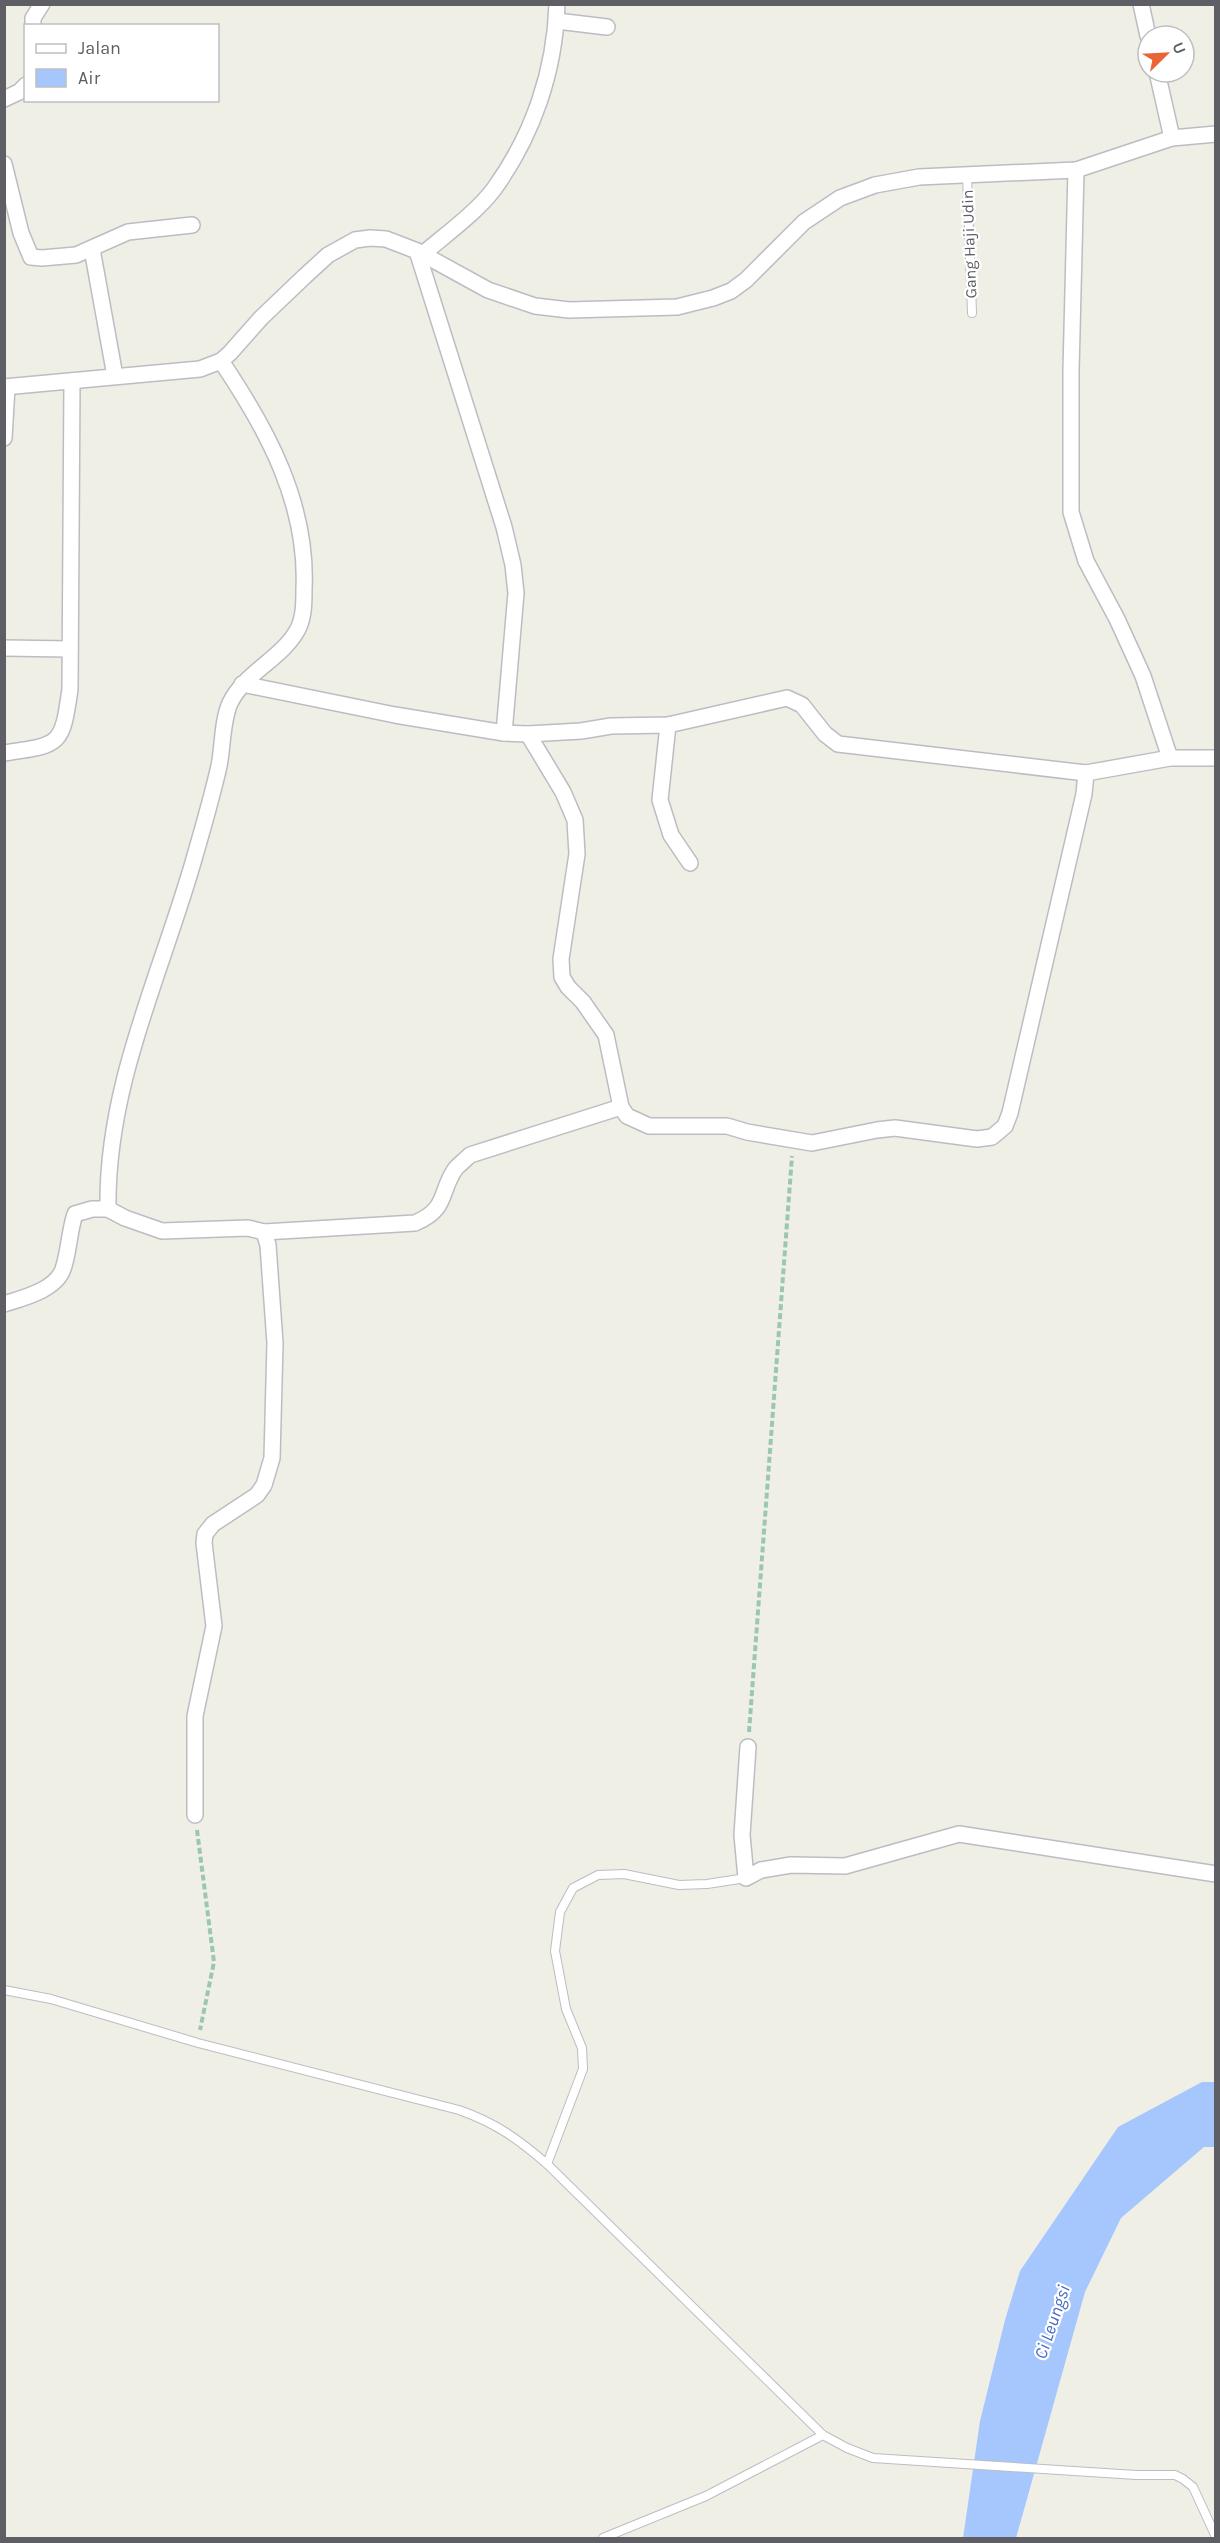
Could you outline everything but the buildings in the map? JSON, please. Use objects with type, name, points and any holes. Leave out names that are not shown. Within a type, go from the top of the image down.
[{"type":"street","points":[[33,24],[33,18],[42,4]]},
{"type":"street","points":[[420,253],[493,190],[519,148],[534,119],[546,81],[556,39],[557,4]]},
{"type":"street","points":[[1141,4],[1145,24]]},
{"type":"street","points":[[557,21],[607,27]]},
{"type":"street","points":[[1160,84],[1172,138]]},
{"type":"street","points":[[4,99],[24,87]]},
{"type":"street","points":[[4,438],[6,387],[200,369],[221,361],[328,255],[344,245],[370,238],[386,239],[420,253],[488,290],[535,306],[569,310],[677,307],[731,291],[746,280],[804,222],[840,198],[875,185],[919,177],[1076,170],[1172,138],[1215,134]]},
{"type":"street","points":[[4,164],[21,233],[31,256],[42,258],[76,255],[128,232],[192,225]]},
{"type":"street","points":[[1076,170],[1071,371],[1071,512],[1086,561],[1117,619],[1143,676],[1170,758]]},
{"type":"street","points":[[92,249],[115,376]]},
{"type":"street","points":[[420,253],[504,527],[513,565],[515,602],[504,733]]},
{"type":"street","points":[[108,1209],[109,1159],[121,1089],[194,859],[219,766],[230,704],[242,684],[285,646],[299,627],[303,611],[305,573],[297,513],[262,426],[221,361]]},
{"type":"street","points":[[4,753],[43,748],[57,739],[65,726],[70,688],[72,381]]},
{"type":"street","points":[[4,648],[70,649]]},
{"type":"street","points":[[242,684],[301,698],[504,733],[528,734],[581,731],[611,726],[668,725],[787,698],[802,705],[825,734],[838,744],[1086,773],[1170,758],[1215,758]]},
{"type":"street","points":[[668,725],[660,800],[671,835],[690,862]]},
{"type":"street","points":[[528,734],[563,792],[575,820],[577,854],[561,959],[562,977],[568,987],[584,1002],[606,1035],[621,1107],[627,1116],[649,1126],[727,1126],[747,1132],[804,1142],[825,1142],[895,1128],[977,1139],[992,1137],[1005,1126],[1045,969],[1084,794],[1086,773]]},
{"type":"street","points":[[4,1305],[27,1298],[52,1284],[63,1271],[75,1214],[92,1209],[108,1209],[124,1218],[162,1231],[248,1228],[264,1232],[415,1222],[427,1218],[437,1208],[456,1168],[470,1155],[621,1107]]},
{"type":"street","points":[[195,1815],[195,1716],[214,1626],[204,1543],[205,1534],[213,1524],[257,1496],[264,1485],[272,1458],[274,1342],[268,1245],[264,1232]]},
{"type":"street","points":[[748,1747],[742,1835],[746,1878],[761,1870],[802,1864],[845,1866],[959,1834],[1215,1874]]},
{"type":"lane","name":"Gang Haji Udin","points":[[967,175],[972,313]]},
{"type":"lane","points":[[547,2164],[583,2069],[582,2048],[566,2009],[555,1951],[560,1912],[573,1887],[598,1875],[624,1874],[679,1885],[707,1884],[746,1878]]},
{"type":"lane","points":[[4,1990],[51,1999],[198,2043],[459,2110],[486,2119],[517,2138],[547,2164],[823,2435],[873,2458],[1136,2475],[1175,2475],[1192,2487],[1215,2536]]},
{"type":"lane","points":[[603,2538],[706,2496],[823,2435]]},
{"type":"path","points":[[748,1747],[793,1166],[792,1139]]},
{"type":"path","points":[[195,1815],[214,1962],[198,2043]]},
{"type":"water","name":"Ci Leungsi","points":[[1202,2082],[1215,2082],[1215,2147],[1204,2147],[1121,2218],[1085,2292],[1016,2538],[963,2538],[980,2421],[1005,2320],[1020,2271],[1118,2127]]}]
